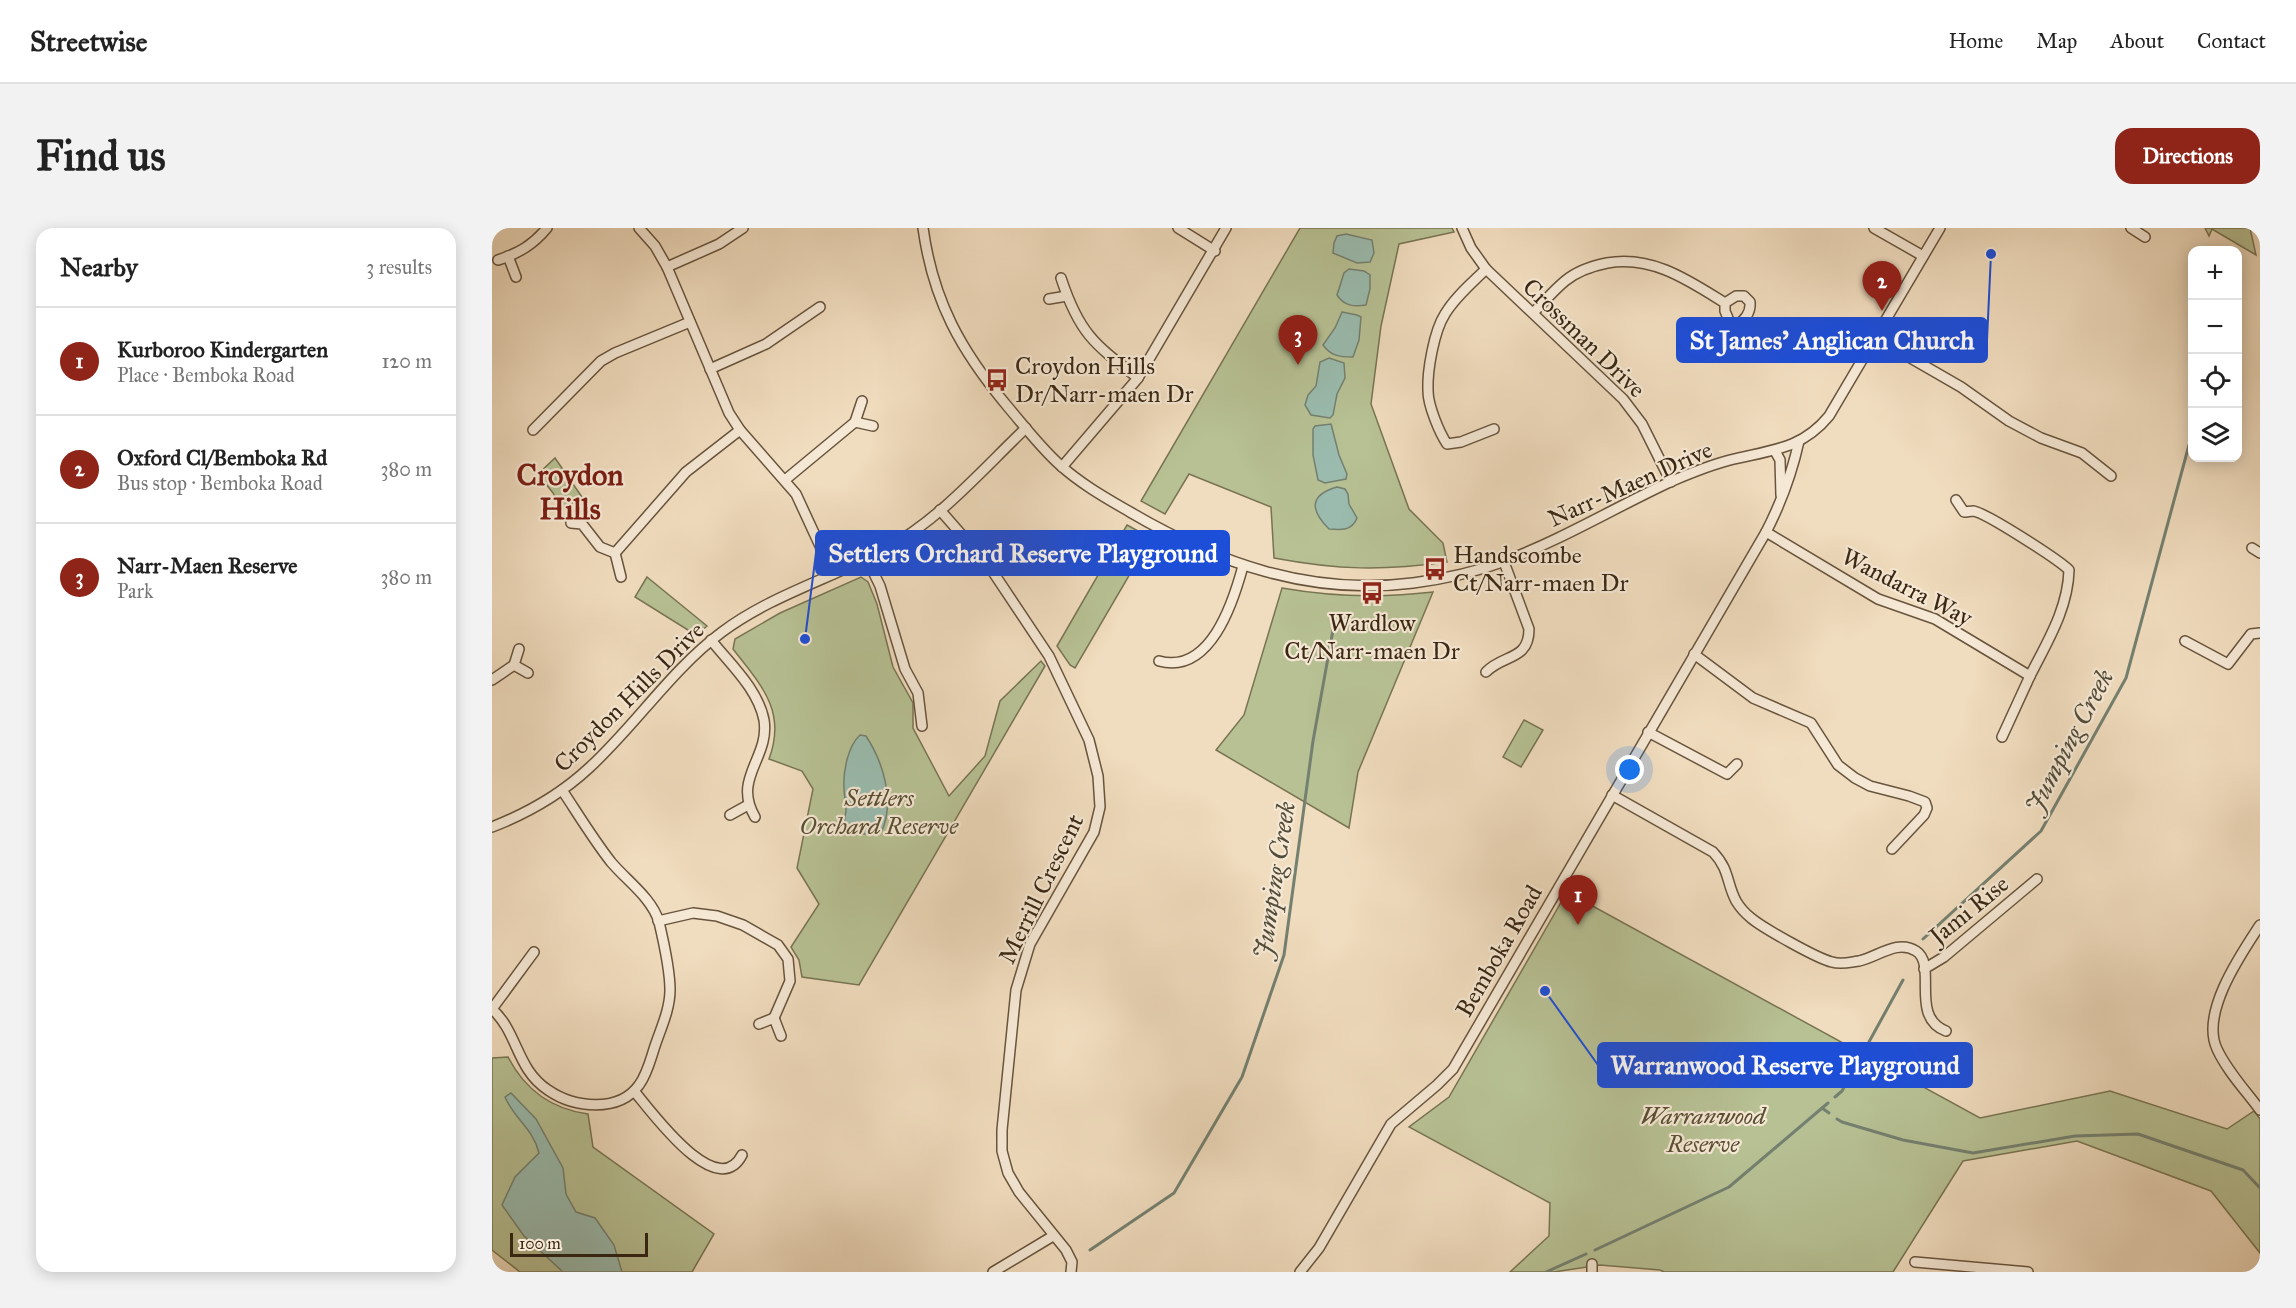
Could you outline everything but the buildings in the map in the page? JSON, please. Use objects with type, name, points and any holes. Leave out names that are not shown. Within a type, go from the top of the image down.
[{"type":"street","points":[[498,260],[528,247],[547,228]]},
{"type":"street","points":[[639,228],[655,246],[667,267],[729,413],[740,430],[785,480],[800,502],[833,574]]},
{"type":"street","points":[[667,267],[719,244],[743,228]]},
{"type":"street","name":"Narr-Maen Drive","points":[[923,228],[933,280],[956,336],[971,361],[1026,428],[1062,467],[1089,488],[1170,535],[1243,566],[1319,582],[1411,583],[1456,575],[1504,562],[1671,482],[1725,461],[1775,451]]},
{"type":"street","points":[[1178,228],[1215,251]]},
{"type":"street","points":[[1062,467],[1138,378],[1215,251],[1226,228]]},
{"type":"street","name":"Crossman Drive","points":[[1462,228],[1471,248],[1486,269],[1623,399],[1641,424],[1671,482]]},
{"type":"street","points":[[1874,228],[1923,256]]},
{"type":"street","points":[[1775,451],[1800,441],[1829,416],[1940,228]]},
{"type":"street","points":[[2131,228],[2145,237]]},
{"type":"street","points":[[508,256],[516,277]]},
{"type":"street","points":[[1533,313],[1566,280],[1581,271],[1600,264],[1623,260],[1649,263],[1674,272],[1725,303]]},
{"type":"street","points":[[1486,269],[1451,305],[1439,326],[1428,394],[1447,444],[1461,442],[1494,429]]},
{"type":"street","points":[[1061,278],[1080,325],[1090,339],[1138,378]]},
{"type":"street","points":[[1049,299],[1067,296]]},
{"type":"street","points":[[710,369],[765,344],[820,308]]},
{"type":"street","points":[[533,430],[590,370],[602,361],[615,353],[690,322]]},
{"type":"street","points":[[1876,338],[1961,387],[2009,421],[2041,438],[2082,453],[2111,476]]},
{"type":"street","points":[[785,480],[855,422],[862,401]]},
{"type":"street","points":[[855,422],[873,426]]},
{"type":"street","name":"Croydon Hills Drive","points":[[492,827],[538,806],[562,790],[601,757],[693,656],[711,640],[751,613],[867,559],[905,537],[940,510],[1026,428]]},
{"type":"street","points":[[615,553],[686,472],[740,430]]},
{"type":"street","name":"Bemboka Road","points":[[1300,1272],[1319,1248],[1391,1124],[1453,1069],[1766,532],[1793,470],[1800,441]]},
{"type":"street","name":"Bemboka Road","points":[[1775,451],[1780,460],[1781,500]]},
{"type":"street","points":[[1956,500],[1964,512],[1975,511],[1991,519],[2061,561],[2069,570],[2061,614],[2002,737]]},
{"type":"street","name":"Merrill Crescent","points":[[940,510],[989,566],[1049,656],[1089,740],[1098,776],[1100,807],[1094,832],[1030,944],[1020,974],[1002,1130],[1005,1164],[1011,1180],[1069,1256],[1072,1262],[1071,1272]]},
{"type":"street","points":[[571,524],[582,524],[600,547],[615,553]]},
{"type":"street","name":"Wandarra Way","points":[[1766,532],[1878,599],[1935,619],[2030,676]]},
{"type":"street","points":[[615,553],[621,577]]},
{"type":"street","points":[[867,559],[880,586],[904,669],[918,693],[922,726]]},
{"type":"street","points":[[1486,672],[1494,663],[1514,656],[1524,649],[1529,640],[1529,629],[1504,562]]},
{"type":"street","points":[[1159,661],[1173,664],[1185,662],[1196,656],[1209,642],[1228,612],[1243,566]]},
{"type":"street","points":[[2185,641],[2228,664],[2252,634],[2260,633]]},
{"type":"street","points":[[711,640],[755,695],[764,720],[763,741],[748,779],[748,805],[755,817]]},
{"type":"street","points":[[492,680],[514,665],[519,649]]},
{"type":"street","points":[[1694,654],[1753,698],[1811,723],[1838,765],[1855,778],[1870,786],[1925,802],[1927,808],[1924,815],[1893,849]]},
{"type":"street","points":[[514,665],[528,674]]},
{"type":"street","points":[[1648,732],[1726,774],[1737,764]]},
{"type":"street","points":[[534,952],[492,1009],[504,1022],[524,1065],[535,1080],[549,1091],[567,1100],[591,1105],[614,1102],[634,1091],[645,1074],[666,1014],[669,998],[670,987],[658,921],[651,906],[611,861],[562,790]]},
{"type":"street","points":[[1612,795],[1713,852],[1722,862],[1736,901],[1751,918],[1815,955],[1832,962],[1844,963],[1863,960],[1894,948],[1907,948],[1918,952],[1924,962],[1929,1017],[1936,1027],[1946,1031]]},
{"type":"street","points":[[730,816],[748,805]]},
{"type":"street","name":"Jami Rise","points":[[1924,969],[1944,957],[2037,879]]},
{"type":"street","points":[[658,921],[693,913],[717,916],[743,925],[778,945],[788,959],[790,981],[774,1018],[781,1036]]},
{"type":"street","points":[[2260,925],[2235,963],[2217,1006],[2212,1030],[2216,1048],[2260,1110]]},
{"type":"street","points":[[759,1024],[774,1018]]},
{"type":"street","points":[[634,1091],[676,1140],[700,1162],[719,1169],[727,1169],[737,1163],[742,1155]]},
{"type":"street","points":[[993,1272],[1053,1236]]},
{"type":"street","points":[[1915,1262],[2028,1272]]},
{"type":"green space","points":[[1300,228],[1452,228],[1454,232],[1399,244],[1381,326],[1371,404],[1409,509],[1443,543],[1447,562],[1402,567],[1360,568],[1274,558],[1271,507],[1189,474],[1165,514],[1141,501]]},
{"type":"green space","points":[[2205,228],[2250,228],[2256,255],[2212,229],[2209,236]]},
{"type":"green space","points":[[555,458],[582,497],[562,509],[538,474]]},
{"type":"green space","points":[[1127,525],[1151,538],[1075,668],[1070,665],[1057,646]]},
{"type":"green space","points":[[647,577],[707,626],[696,635],[635,597]]},
{"type":"green space","name":"Settlers Orchard Reserve","points":[[861,577],[868,582],[877,604],[893,667],[913,703],[913,728],[949,796],[985,756],[1000,701],[1041,661],[1045,666],[859,985],[802,977],[799,960],[791,947],[819,904],[797,868],[813,789],[802,771],[769,759],[774,742],[773,713],[761,687],[733,649],[735,639],[780,613]]},
{"type":"green space","points":[[1282,588],[1357,596],[1433,592],[1358,772],[1349,828],[1216,750],[1244,715]]},
{"type":"green space","points":[[1524,720],[1543,730],[1521,767],[1503,757]]},
{"type":"green space","name":"Warranwood Reserve","points":[[1567,892],[1980,1118],[2110,1091],[2227,1129],[2254,1111],[2260,1119],[2260,1253],[2211,1191],[2077,1141],[1963,1161],[1893,1272],[1664,1272],[1600,1265],[1554,1272],[1510,1272],[1549,1236],[1550,1203],[1409,1127],[1449,1097]]},
{"type":"green space","points":[[508,1057],[522,1079],[540,1096],[562,1108],[588,1114],[593,1147],[714,1234],[692,1272],[520,1272],[492,1250],[492,1058]]},
{"type":"shaded area","points":[[1346,234],[1372,240],[1374,253],[1370,262],[1357,263],[1333,253],[1337,236]]},
{"type":"shaded area","points":[[1349,269],[1364,271],[1370,275],[1370,289],[1366,305],[1350,305],[1337,295],[1344,273]]},
{"type":"shaded area","points":[[1342,312],[1361,317],[1359,340],[1353,357],[1336,355],[1329,352],[1323,345],[1335,328]]},
{"type":"shaded area","points":[[1329,358],[1344,363],[1345,378],[1337,394],[1333,415],[1330,418],[1311,415],[1305,405],[1308,395],[1316,386],[1320,362]]},
{"type":"shaded area","points":[[1331,424],[1339,455],[1347,474],[1346,479],[1325,483],[1318,480],[1313,455],[1313,429],[1315,426]]},
{"type":"shaded area","points":[[1337,487],[1345,489],[1349,504],[1357,518],[1349,527],[1329,529],[1318,516],[1315,504],[1321,494]]},
{"type":"shaded area","points":[[860,735],[866,736],[878,757],[887,794],[886,819],[882,831],[868,834],[844,830],[845,767],[849,752]]},
{"type":"shaded area","points":[[511,1093],[536,1119],[563,1168],[566,1194],[576,1212],[595,1218],[614,1245],[622,1272],[563,1272],[524,1236],[502,1205],[515,1177],[539,1153],[528,1130],[513,1112],[505,1097]]},
{"type":"waterway","name":"Jumping Creek","points":[[1923,939],[2041,831],[2126,678],[2188,449]]},
{"type":"waterway","name":"Jumping Creek","points":[[1090,1250],[1174,1193],[1242,1077],[1284,955],[1313,741],[1333,630]]},
{"type":"waterway","name":"Jumping Creek","points":[[1835,1097],[1842,1091],[1903,980]]},
{"type":"waterway","name":"Jumping Creek","points":[[1595,1250],[1729,1187],[1828,1103]]},
{"type":"waterway","points":[[1822,1108],[1829,1113]]},
{"type":"waterway","points":[[1837,1119],[1903,1140],[1973,1153],[2075,1136],[2138,1134],[2243,1170],[2260,1188]]},
{"type":"waterway","name":"Jumping Creek","points":[[1546,1272],[1586,1254]]},
{"type":"place","name":"St James' Anglican Church","points":[[1991,254]]},
{"type":"place","name":"Oxford Cl/Bemboka Rd","points":[[1882,311]]},
{"type":"place","name":"Narr-Maen Reserve","points":[[1298,365]]},
{"type":"place","name":"Croydon Hills Dr/Narr-maen Dr","points":[[997,380]]},
{"type":"place","name":"Handscombe Ct/Narr-maen Dr","points":[[1435,569]]},
{"type":"place","name":"Wardlow Ct/Narr-maen Dr","points":[[1372,593]]},
{"type":"place","name":"Settlers Orchard Reserve Playground","points":[[805,639]]},
{"type":"place","name":"Kurboroo Kindergarten","points":[[1578,925]]},
{"type":"place","name":"Warranwood Reserve Playground","points":[[1545,991]]},
{"type":"district","name":"Croydon Hills","points":[[570,492]]}]
